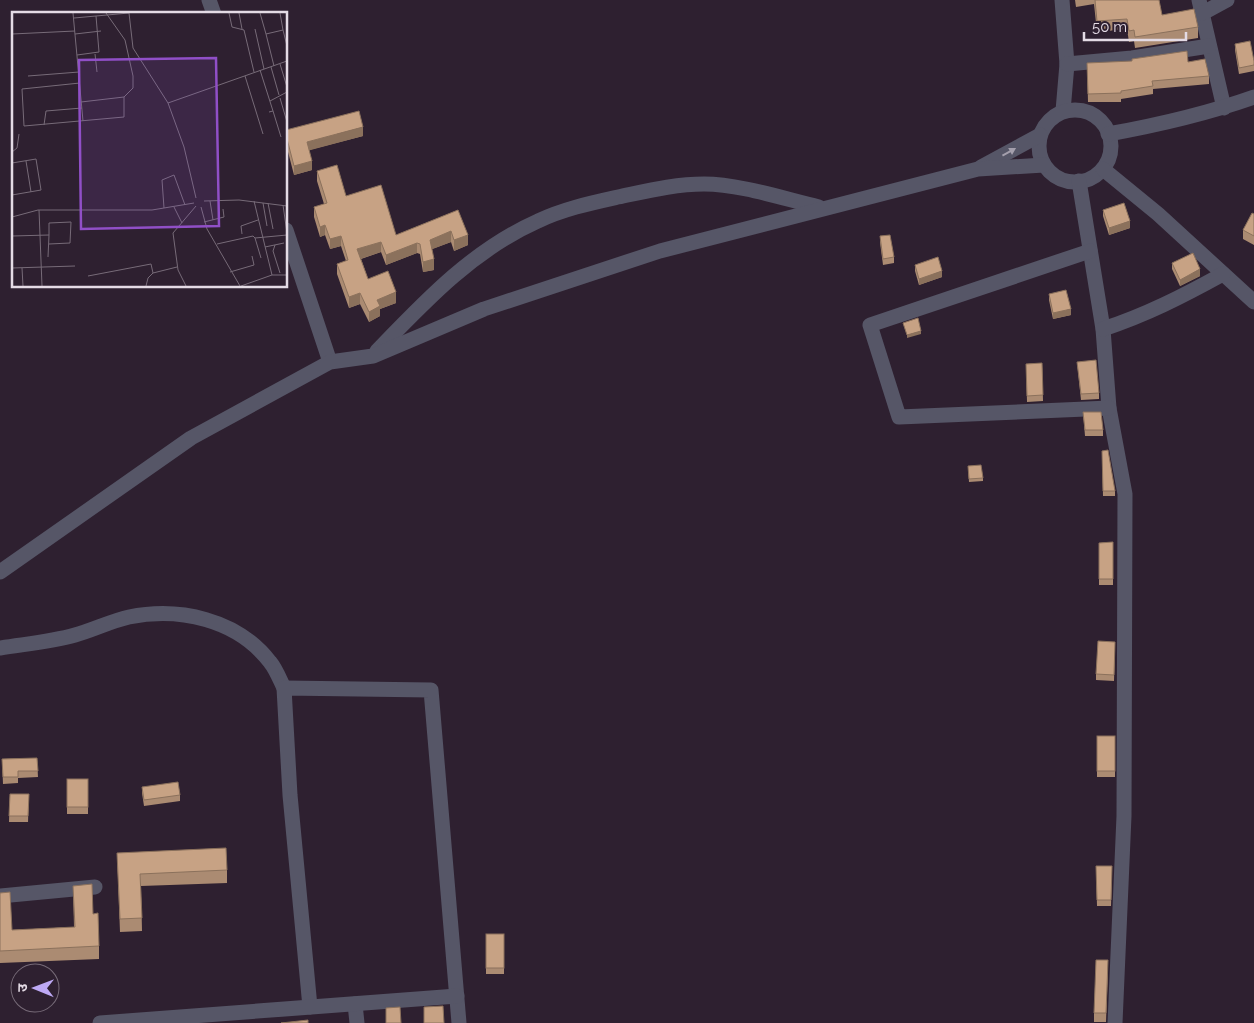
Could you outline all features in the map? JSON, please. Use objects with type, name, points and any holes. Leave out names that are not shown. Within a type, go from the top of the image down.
[{"type":"street","points":[[209,0],[213,12]]},
{"type":"street","points":[[1062,0],[1067,64],[1063,112]]},
{"type":"street","points":[[1224,108],[1201,7],[1227,0]]},
{"type":"street","points":[[1067,64],[1132,58],[1209,46]]},
{"type":"street","points":[[1108,134],[1163,124],[1254,98]]},
{"type":"street","points":[[1075,110],[1088,112],[1098,119],[1108,134],[1111,143],[1109,156],[1103,168],[1096,175],[1079,181],[1060,179],[1044,165],[1039,153],[1040,135],[1045,125],[1063,112],[1075,110]]},
{"type":"street","points":[[978,169],[1040,135]]},
{"type":"street","points":[[0,572],[190,438],[330,362],[373,356],[503,302],[660,251],[978,169],[1044,165]]},
{"type":"street","points":[[1103,168],[1254,302]]},
{"type":"street","points":[[1079,181],[1103,329],[1109,408],[1125,494],[1124,816],[1115,1023]]},
{"type":"street","points":[[373,356],[428,296],[456,271],[501,239],[539,220],[574,208],[669,186],[706,184],[822,208]]},
{"type":"street","points":[[288,236],[330,362]]},
{"type":"street","points":[[1090,251],[870,325],[899,418],[1109,408]]},
{"type":"street","points":[[1103,329],[1138,318],[1223,274]]},
{"type":"street","points":[[0,648],[73,636],[127,618],[157,613],[186,614],[213,621],[246,639],[270,662],[284,688],[290,795],[310,1007]]},
{"type":"street","points":[[284,688],[431,690],[459,1023]]},
{"type":"street","points":[[0,896],[94,887]]},
{"type":"street","points":[[100,1023],[170,1020],[457,996]]},
{"type":"street","points":[[355,1004],[357,1023]]},
{"type":"building","points":[[1095,0],[1159,0],[1162,15],[1194,9],[1198,27],[1135,37],[1134,30],[1129,31],[1127,19],[1097,21]]},
{"type":"building","points":[[1250,41],[1254,65],[1239,68],[1235,44]]},
{"type":"building","points":[[1187,51],[1188,62],[1205,59],[1209,76],[1152,81],[1153,86],[1121,91],[1121,93],[1088,94],[1087,63],[1132,61],[1132,59]]},
{"type":"building","points":[[359,111],[363,127],[307,142],[312,161],[294,166],[288,143],[288,129]]},
{"type":"building","points":[[337,165],[346,196],[381,185],[396,235],[458,210],[468,235],[454,240],[451,231],[430,240],[434,259],[423,262],[420,244],[417,243],[386,255],[381,242],[357,249],[368,279],[388,271],[396,292],[377,300],[380,306],[369,312],[360,293],[349,297],[337,264],[348,260],[341,236],[330,239],[325,225],[320,227],[314,207],[327,203],[317,171]]},
{"type":"building","points":[[1124,203],[1130,221],[1109,228],[1103,210]]},
{"type":"building","points":[[1252,213],[1254,214],[1254,236],[1243,230]]},
{"type":"building","points":[[890,235],[894,257],[883,259],[880,236]]},
{"type":"building","points":[[1193,253],[1200,269],[1180,280],[1172,263]]},
{"type":"building","points":[[938,257],[942,271],[919,279],[915,265]]},
{"type":"building","points":[[1066,290],[1071,309],[1053,313],[1049,294]]},
{"type":"building","points":[[918,318],[921,331],[907,335],[903,323]]},
{"type":"building","points":[[1096,360],[1099,393],[1081,394],[1077,362]]},
{"type":"building","points":[[1042,363],[1043,395],[1027,396],[1026,364]]},
{"type":"building","points":[[1083,412],[1101,412],[1103,430],[1085,430]]},
{"type":"building","points":[[1108,450],[1115,491],[1103,491],[1102,451]]},
{"type":"building","points":[[981,465],[983,478],[969,479],[968,466]]},
{"type":"building","points":[[1113,542],[1113,579],[1099,579],[1099,543]]},
{"type":"building","points":[[1098,641],[1115,642],[1114,675],[1096,674]]},
{"type":"building","points":[[1097,736],[1115,736],[1115,771],[1097,771]]},
{"type":"building","points":[[37,758],[38,771],[18,771],[18,777],[3,777],[2,759]]},
{"type":"building","points":[[67,779],[88,779],[88,807],[67,807]]},
{"type":"building","points":[[178,782],[180,795],[144,800],[142,787]]},
{"type":"building","points":[[10,794],[29,794],[28,816],[9,816]]},
{"type":"building","points":[[226,848],[227,870],[140,874],[142,918],[120,919],[117,853]]},
{"type":"building","points":[[1096,866],[1112,866],[1111,900],[1097,900]]},
{"type":"building","points":[[92,884],[93,914],[98,913],[99,946],[0,951],[0,893],[10,892],[12,930],[75,927],[73,886]]},
{"type":"building","points":[[486,934],[504,934],[504,968],[486,968]]},
{"type":"building","points":[[1096,960],[1108,960],[1106,1013],[1094,1013]]},
{"type":"building","points":[[443,1006],[444,1023],[424,1023],[424,1007]]},
{"type":"building","points":[[400,1007],[401,1023],[386,1023],[386,1008]]},
{"type":"building","points":[[308,1020],[308,1023],[281,1023]]}]
